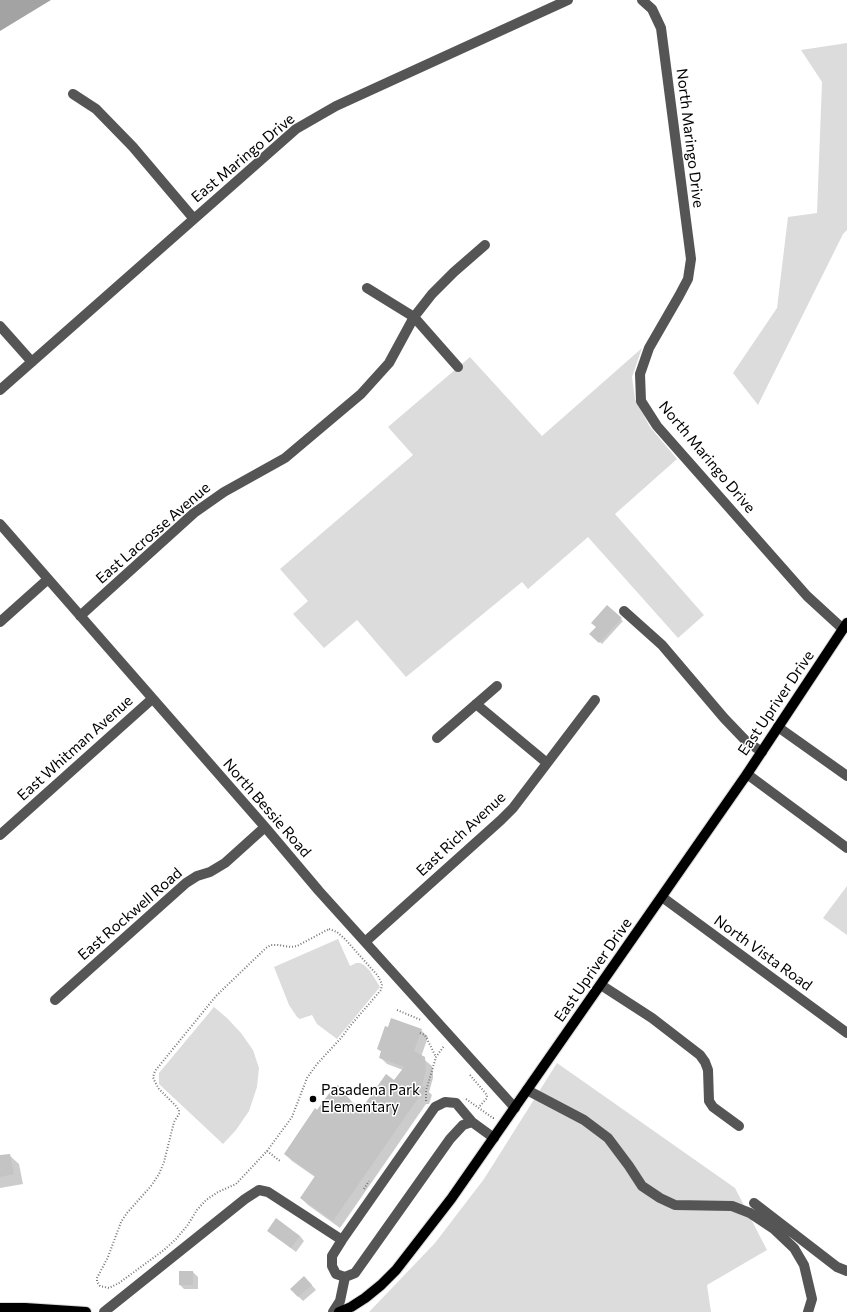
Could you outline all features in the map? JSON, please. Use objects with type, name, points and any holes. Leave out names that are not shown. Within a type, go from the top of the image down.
[{"type":"main road","name":"East Upriver Drive","points":[[339,1312],[349,1310],[370,1294],[396,1270],[451,1199],[747,774],[845,626]]},
{"type":"main road","points":[[0,1308],[26,1308],[86,1312]]},
{"type":"street","name":"East Maringo Drive","points":[[0,390],[296,130],[336,106],[568,0]]},
{"type":"street","name":"North Maringo Drive","points":[[642,0],[652,9],[661,28],[691,259],[688,279],[680,296],[649,348],[640,374],[641,402],[657,426],[802,590],[845,626]]},
{"type":"street","points":[[73,94],[96,109],[132,147],[194,219]]},
{"type":"street","name":"East Lacrosse Avenue","points":[[80,616],[194,513],[224,492],[285,458],[362,394],[390,363],[414,317],[432,294],[454,272],[485,245]]},
{"type":"street","points":[[367,288],[414,317],[458,367]]},
{"type":"street","points":[[0,326],[32,362]]},
{"type":"street","name":"North Bessie Road","points":[[0,524],[47,580],[265,827],[319,891],[515,1108]]},
{"type":"street","points":[[0,622],[47,580]]},
{"type":"street","points":[[624,611],[662,645],[724,718],[746,741],[762,752]]},
{"type":"street","points":[[437,738],[497,686]]},
{"type":"street","name":"East Whitman Avenue","points":[[0,835],[152,699]]},
{"type":"street","name":"East Rich Avenue","points":[[365,942],[513,808],[595,700]]},
{"type":"street","points":[[476,704],[547,763]]},
{"type":"street","points":[[778,727],[847,776]]},
{"type":"street","points":[[747,774],[847,848]]},
{"type":"street","name":"East Rockwell Road","points":[[55,1000],[186,883],[198,876],[210,872],[225,862],[265,827]]},
{"type":"street","name":"North Vista Road","points":[[662,897],[847,1033]]},
{"type":"street","points":[[601,985],[652,1018],[700,1055],[708,1070],[709,1100],[713,1107],[739,1126]]},
{"type":"street","points":[[527,1090],[584,1120],[608,1138],[630,1166],[642,1186],[660,1198],[675,1205],[732,1206],[750,1213],[774,1229],[794,1248],[804,1264],[812,1299],[808,1312]]},
{"type":"street","points":[[472,1122],[463,1125],[450,1139],[363,1264],[355,1273],[345,1277],[336,1274],[332,1266],[332,1256],[435,1107],[445,1102],[456,1103],[472,1122],[494,1138]]},
{"type":"street","points":[[104,1312],[245,1199],[259,1190],[268,1192],[275,1196],[342,1240]]},
{"type":"street","points":[[754,1203],[837,1267],[847,1271]]},
{"type":"street","points":[[333,1312],[340,1301],[345,1277]]},
{"type":"path","points":[[329,929],[337,932],[345,939],[378,976],[382,984],[381,990],[317,1064],[302,1089],[298,1106],[292,1118],[267,1151],[236,1184],[218,1192],[206,1200],[197,1210],[180,1235],[164,1250],[119,1283],[109,1288],[100,1286],[97,1282],[97,1278],[111,1251],[120,1222],[152,1186],[159,1174],[164,1162],[174,1122],[179,1114],[179,1110],[155,1082],[153,1077],[155,1071],[216,996],[266,948],[271,945],[291,947],[297,946],[329,929]]},
{"type":"path","points":[[397,1010],[423,1022]]},
{"type":"path","points":[[420,1033],[425,1035],[436,1057]]},
{"type":"path","points":[[426,1100],[426,1091],[436,1057],[444,1046],[440,1041]]},
{"type":"path","points":[[465,1070],[487,1095],[487,1098],[480,1107]]},
{"type":"path","points":[[267,1151],[280,1161]]},
{"type":"shaded area","points":[[0,0],[51,0],[0,31]]},
{"type":"shaded area","points":[[847,43],[847,230],[843,234],[758,405],[733,373],[777,308],[788,217],[817,213],[822,82],[801,50]]},
{"type":"shaded area","points":[[642,348],[632,377],[635,399],[650,427],[677,459],[615,514],[704,615],[678,638],[588,537],[528,589],[522,582],[406,677],[357,620],[324,648],[293,614],[308,601],[280,569],[413,455],[388,427],[470,357],[542,436]]},
{"type":"shaded area","points":[[847,886],[847,935],[823,918]]},
{"type":"shaded area","points":[[338,939],[350,966],[356,963],[364,965],[370,971],[380,987],[337,1039],[317,1024],[312,1015],[300,1019],[297,1017],[289,1005],[274,967]]},
{"type":"shaded area","points":[[214,1007],[241,1033],[253,1050],[259,1068],[257,1087],[249,1111],[236,1130],[223,1144],[159,1084],[159,1073]]},
{"type":"shaded area","points":[[557,1063],[735,1188],[767,1250],[707,1285],[711,1312],[369,1312],[435,1243],[484,1179]]},
{"type":"building","points":[[607,605],[622,618],[599,643],[589,634],[596,627],[591,623]]},
{"type":"building","points":[[391,1018],[422,1029],[414,1051],[425,1057],[426,1070],[422,1086],[426,1087],[422,1098],[419,1097],[333,1221],[300,1198],[315,1176],[284,1154],[315,1108],[317,1110],[330,1092],[338,1085],[352,1102],[362,1108],[386,1074],[394,1080],[404,1067],[379,1058],[381,1051],[377,1049],[385,1026],[388,1027]]},
{"type":"building","points":[[10,1154],[14,1174],[0,1177],[0,1155]]},
{"type":"building","points":[[276,1218],[300,1236],[291,1248],[267,1231]]},
{"type":"building","points":[[179,1271],[193,1271],[193,1285],[179,1285]]},
{"type":"building","points":[[304,1276],[312,1285],[298,1297],[290,1289]]},
{"type":"place","name":"Pasadena Park Elementary","points":[[313,1099]]}]
